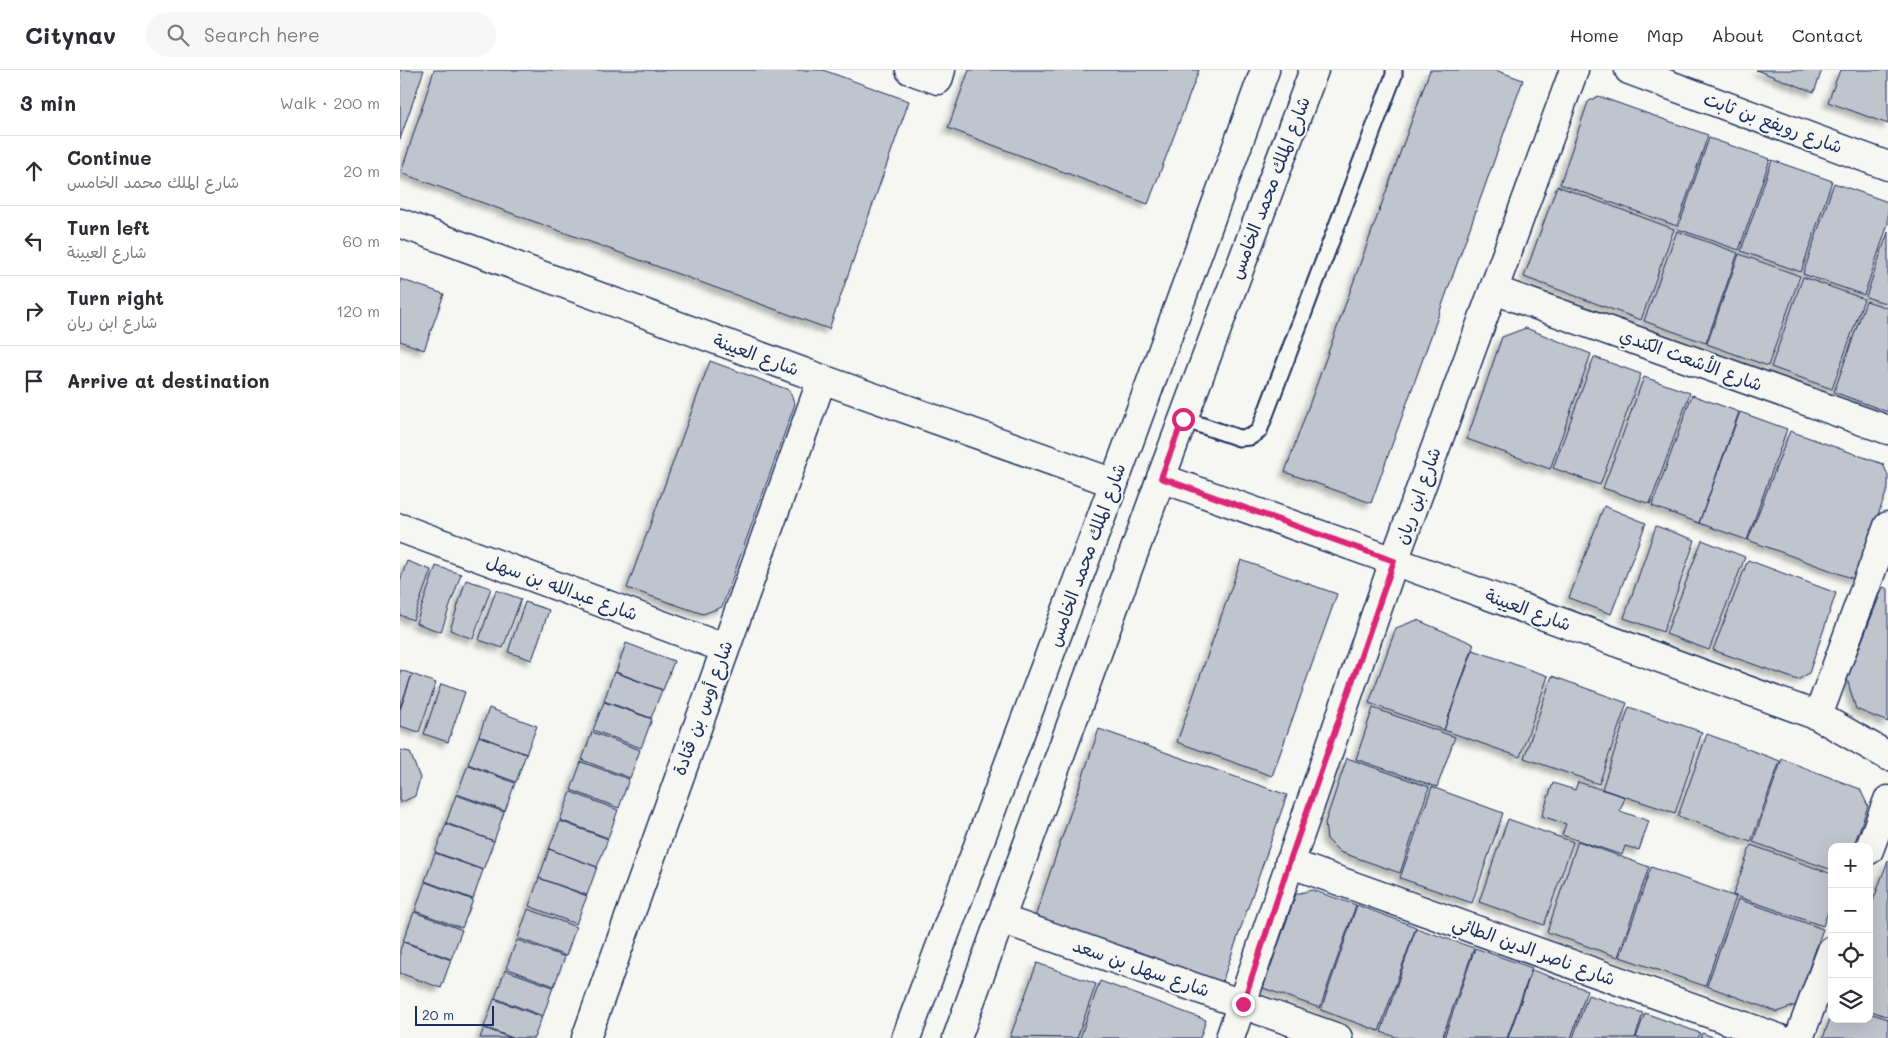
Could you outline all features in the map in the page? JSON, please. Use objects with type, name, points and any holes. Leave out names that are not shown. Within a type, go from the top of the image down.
[{"type":"street","points":[[910,70],[940,75]]},
{"type":"street","name":"شارع الملك محمد الخامس","points":[[906,1038],[1114,483],[1265,70]]},
{"type":"street","name":"شارع الملك محمد الخامس","points":[[957,1038],[1161,478],[1314,70]]},
{"type":"street","name":"شارع ابن ريان","points":[[1230,1038],[1394,561],[1574,70]]},
{"type":"street","name":"شارع رويفع بن ثابت","points":[[1629,70],[1888,166]]},
{"type":"street","name":"شارع العيينة","points":[[400,222],[822,379],[1114,483]]},
{"type":"street","name":"شارع الأشعث الكندي","points":[[1494,290],[1888,430]]},
{"type":"street","name":"شارع أوس بن قتادة","points":[[586,1038],[724,648],[822,379]]},
{"type":"street","name":"شارع العيينة","points":[[1161,478],[1818,716],[1888,756]]},
{"type":"street","points":[[1818,716],[1888,526]]},
{"type":"street","name":"شارع عبدالله بن سهل","points":[[400,528],[724,648]]},
{"type":"street","points":[[1872,843],[1888,800]]},
{"type":"street","name":"شارع ناصر الدين الطائي","points":[[1289,863],[1778,1038]]},
{"type":"street","name":"شارع سهل بن سعد","points":[[1001,919],[1338,1038]]},
{"type":"street","points":[[1799,1038],[1828,961]]},
{"type":"lane","points":[[1183,419],[1238,438],[1250,437],[1259,431],[1394,75],[1394,70]]},
{"type":"building","points":[[400,70],[424,70],[400,139]]},
{"type":"building","points":[[434,70],[823,70],[909,101],[829,329],[401,173]]},
{"type":"building","points":[[969,70],[1199,70],[1148,204],[948,128]]},
{"type":"building","points":[[1430,70],[1495,70],[1523,80],[1371,503],[1285,472]]},
{"type":"building","points":[[1756,70],[1822,70],[1814,92]]},
{"type":"building","points":[[1840,70],[1888,70],[1888,124],[1828,102]]},
{"type":"building","points":[[1598,96],[1708,135],[1677,226],[1560,184],[1588,102]]},
{"type":"building","points":[[1709,138],[1770,159],[1739,250],[1678,229]]},
{"type":"building","points":[[1772,160],[1832,181],[1801,272],[1741,251]]},
{"type":"building","points":[[1834,183],[1888,202],[1888,224],[1864,295],[1803,274]]},
{"type":"building","points":[[1557,186],[1674,229],[1641,320],[1524,277]]},
{"type":"building","points":[[1677,231],[1738,253],[1706,343],[1644,321]]},
{"type":"building","points":[[1888,232],[1888,304],[1866,297]]},
{"type":"building","points":[[1739,254],[1800,276],[1768,366],[1707,344]]},
{"type":"building","points":[[1803,277],[1864,299],[1832,389],[1771,367]]},
{"type":"building","points":[[400,279],[444,294],[424,350],[400,341]]},
{"type":"building","points":[[1866,301],[1888,308],[1888,412],[1834,392]]},
{"type":"building","points":[[1526,328],[1591,354],[1550,469],[1467,439],[1502,337]]},
{"type":"building","points":[[1594,357],[1641,374],[1600,485],[1553,468]]},
{"type":"building","points":[[710,361],[789,390],[795,404],[722,607],[703,614],[627,588]]},
{"type":"building","points":[[1644,377],[1690,393],[1650,504],[1603,488]]},
{"type":"building","points":[[1692,395],[1739,412],[1699,523],[1652,506]]},
{"type":"building","points":[[1740,412],[1787,429],[1747,540],[1699,523]]},
{"type":"building","points":[[1790,431],[1883,464],[1888,475],[1888,488],[1854,579],[1748,540]]},
{"type":"building","points":[[1604,506],[1646,523],[1611,614],[1569,598]]},
{"type":"building","points":[[1656,526],[1695,540],[1663,632],[1624,618]]},
{"type":"building","points":[[1702,540],[1745,557],[1709,650],[1666,634]]},
{"type":"building","points":[[1241,560],[1337,594],[1272,776],[1177,742]]},
{"type":"building","points":[[1748,560],[1836,593],[1809,673],[1798,680],[1713,650]]},
{"type":"building","points":[[407,561],[431,570],[413,620],[400,615],[400,581]]},
{"type":"building","points":[[436,566],[461,574],[441,632],[416,623]]},
{"type":"building","points":[[466,580],[491,588],[473,639],[450,630]]},
{"type":"building","points":[[1883,587],[1888,589],[1888,722],[1856,709],[1847,679]]},
{"type":"building","points":[[496,590],[521,599],[503,648],[479,640]]},
{"type":"building","points":[[525,602],[549,610],[532,660],[508,652]]},
{"type":"building","points":[[1417,620],[1474,644],[1444,730],[1369,703],[1396,628]]},
{"type":"building","points":[[626,643],[674,661],[663,690],[616,672]]},
{"type":"building","points":[[1473,650],[1548,676],[1520,757],[1444,730]]},
{"type":"building","points":[[400,670],[412,674],[400,708]]},
{"type":"building","points":[[614,672],[662,690],[651,718],[604,701]]},
{"type":"building","points":[[412,674],[436,683],[419,732],[400,726],[400,710]]},
{"type":"building","points":[[1552,676],[1627,703],[1599,784],[1524,758]]},
{"type":"building","points":[[441,684],[465,692],[448,742],[424,734]]},
{"type":"building","points":[[604,702],[652,719],[641,748],[593,730]]},
{"type":"building","points":[[1629,707],[1702,732],[1675,813],[1602,789]]},
{"type":"building","points":[[489,708],[537,726],[526,754],[479,736]]},
{"type":"building","points":[[1373,708],[1455,737],[1437,787],[1356,759]]},
{"type":"building","points":[[1099,729],[1287,795],[1222,982],[1035,917]]},
{"type":"building","points":[[592,732],[640,750],[630,778],[582,760]]},
{"type":"building","points":[[1707,734],[1780,761],[1751,842],[1678,816]]},
{"type":"building","points":[[479,736],[526,754],[516,782],[468,764]]},
{"type":"building","points":[[400,750],[410,752],[420,778],[415,796],[400,803]]},
{"type":"building","points":[[1347,758],[1429,787],[1400,873],[1340,852],[1327,839],[1325,823]]},
{"type":"building","points":[[1782,759],[1860,789],[1868,806],[1854,843],[1828,843],[1828,869],[1753,842]]},
{"type":"building","points":[[581,762],[629,779],[619,808],[571,790]]},
{"type":"building","points":[[468,765],[515,783],[505,811],[457,794]]},
{"type":"building","points":[[1578,782],[1625,797],[1620,811],[1649,821],[1639,850],[1625,846],[1622,855],[1562,835],[1566,824],[1542,816],[1553,783],[1575,790]]},
{"type":"building","points":[[1432,787],[1503,813],[1472,903],[1400,878]]},
{"type":"building","points":[[571,792],[618,810],[608,838],[560,820]]},
{"type":"building","points":[[456,795],[504,812],[494,841],[446,823]]},
{"type":"building","points":[[1508,819],[1573,842],[1544,925],[1479,902]]},
{"type":"building","points":[[560,821],[608,839],[597,867],[549,849]]},
{"type":"building","points":[[446,824],[494,841],[483,870],[435,852]]},
{"type":"building","points":[[1578,841],[1649,867],[1618,957],[1547,932]]},
{"type":"building","points":[[1751,845],[1828,873],[1828,912],[1823,926],[1733,895]]},
{"type":"building","points":[[549,849],[597,867],[587,895],[539,878]]},
{"type":"building","points":[[435,853],[483,870],[473,899],[425,881]]},
{"type":"building","points":[[1888,860],[1888,1017],[1873,1011],[1873,901]]},
{"type":"building","points":[[1651,867],[1736,897],[1705,986],[1620,957]]},
{"type":"building","points":[[539,878],[587,896],[576,924],[529,906]]},
{"type":"building","points":[[425,882],[473,900],[462,928],[415,911]]},
{"type":"building","points":[[1312,890],[1356,905],[1320,1008],[1263,988],[1296,894]]},
{"type":"building","points":[[1738,899],[1823,929],[1796,1005],[1777,1012],[1707,986]]},
{"type":"building","points":[[1357,905],[1416,927],[1379,1031],[1321,1010]]},
{"type":"building","points":[[528,909],[576,927],[566,956],[518,938]]},
{"type":"building","points":[[414,912],[462,930],[451,959],[403,941]]},
{"type":"building","points":[[1416,928],[1474,948],[1442,1038],[1399,1038],[1381,1032]]},
{"type":"building","points":[[517,940],[565,957],[554,986],[506,968]]},
{"type":"building","points":[[403,942],[451,960],[441,988],[400,973],[400,950]]},
{"type":"building","points":[[1475,948],[1532,968],[1507,1038],[1444,1038]]},
{"type":"building","points":[[1037,963],[1096,984],[1077,1038],[1010,1037]]},
{"type":"building","points":[[505,970],[553,987],[543,1016],[495,998]]},
{"type":"building","points":[[1532,970],[1587,990],[1571,1038],[1508,1038]]},
{"type":"building","points":[[1100,981],[1206,1020],[1200,1038],[1080,1038]]},
{"type":"building","points":[[1588,995],[1643,1013],[1635,1038],[1573,1038]]},
{"type":"building","points":[[494,999],[542,1017],[534,1038],[513,1038],[484,1027]]},
{"type":"building","points":[[1645,1013],[1700,1033],[1698,1038],[1636,1038]]},
{"type":"building","points":[[1873,1014],[1888,1019],[1888,1038],[1823,1038],[1828,1023],[1873,1023]]},
{"type":"building","points":[[484,1028],[511,1038],[480,1038]]},
{"type":"building","points":[[1702,1033],[1716,1038],[1700,1038]]},
{"type":"route","points":[[1183,419],[1161,478],[1394,561],[1289,863],[1243,1004]]}]
